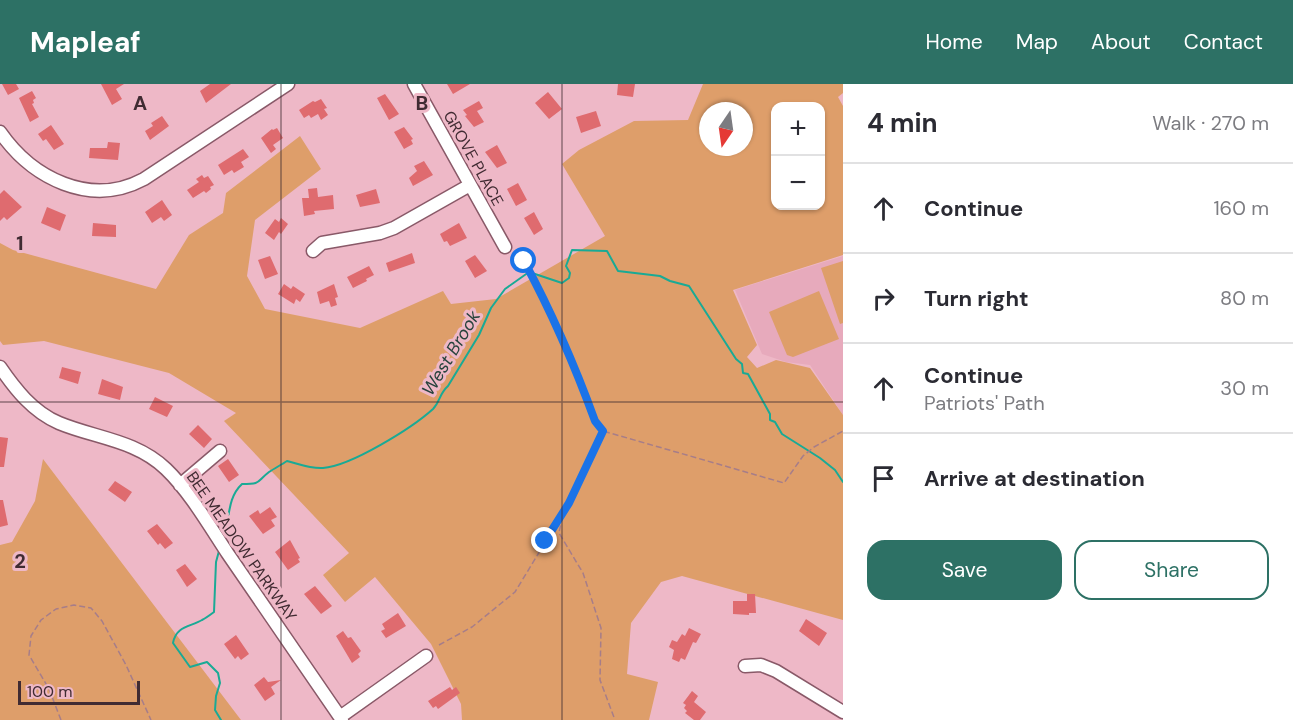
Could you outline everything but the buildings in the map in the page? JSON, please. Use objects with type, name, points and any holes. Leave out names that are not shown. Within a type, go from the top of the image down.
[{"type":"street","points":[[0,132],[28,162],[62,183],[86,190],[111,191],[144,179],[288,84]]},
{"type":"street","name":"GROVE PLACE","points":[[414,84],[505,247]]},
{"type":"street","points":[[313,251],[322,243],[380,233],[394,228],[470,184]]},
{"type":"street","name":"BEE MEADOW PARKWAY","points":[[0,367],[18,392],[43,414],[57,422],[128,444],[167,470],[180,484],[341,719]]},
{"type":"street","points":[[180,484],[220,451]]},
{"type":"street","points":[[341,719],[426,656]]},
{"type":"street","points":[[746,666],[761,665],[776,671],[843,712]]},
{"type":"path","points":[[524,261],[566,347],[595,421],[603,431],[784,483],[808,451],[843,430]]},
{"type":"path","points":[[439,645],[472,627],[515,592],[563,513],[603,431]]},
{"type":"path","points":[[563,513],[559,533],[583,573],[601,628],[600,680],[615,720]]},
{"type":"path","points":[[61,720],[49,689],[29,655],[32,636],[41,620],[56,609],[74,604],[92,608],[102,621],[126,665],[151,720]]},
{"type":"shaded area","points":[[703,84],[843,84],[843,93],[838,97],[843,106],[843,255],[733,290],[757,345],[747,357],[757,368],[776,360],[810,368],[843,415],[843,620],[682,576],[661,582],[631,623],[627,674],[658,682],[649,720],[462,720],[461,704],[431,644],[375,577],[345,602],[323,575],[349,553],[224,421],[236,413],[169,373],[44,341],[3,345],[0,341],[0,243],[13,250],[156,289],[189,235],[223,213],[226,193],[300,136],[321,169],[255,220],[247,276],[265,309],[360,328],[443,291],[451,304],[496,299],[605,236],[562,164],[579,150],[634,121],[688,120]]},
{"type":"shaded area","points":[[843,256],[843,415],[810,365],[786,362],[762,354],[735,290]]},
{"type":"shaded area","points":[[843,261],[843,323],[840,324],[821,268]]},
{"type":"shaded area","points":[[819,291],[839,339],[793,357],[787,355],[769,312]]},
{"type":"shaded area","points":[[43,459],[241,720],[0,720],[0,545],[12,542],[35,501]]},
{"type":"waterway","name":"West Brook","points":[[224,537],[231,502],[242,484],[258,482],[287,461],[319,468],[349,461],[411,426],[433,409],[479,335],[491,308],[505,289],[529,272],[562,283],[569,278],[570,273],[566,266],[572,250],[607,251],[618,271],[660,276],[689,286],[736,359],[742,364],[743,373],[748,374],[770,414],[770,420],[775,422],[782,434],[835,470],[843,482]]},
{"type":"waterway","name":"West Brook","points":[[219,551],[216,562],[214,612],[180,630],[173,643],[190,667],[207,662],[218,673],[220,683],[215,710],[221,720]]},
{"type":"route","points":[[524,261],[566,347],[595,421],[603,431],[569,503],[545,541]]}]
